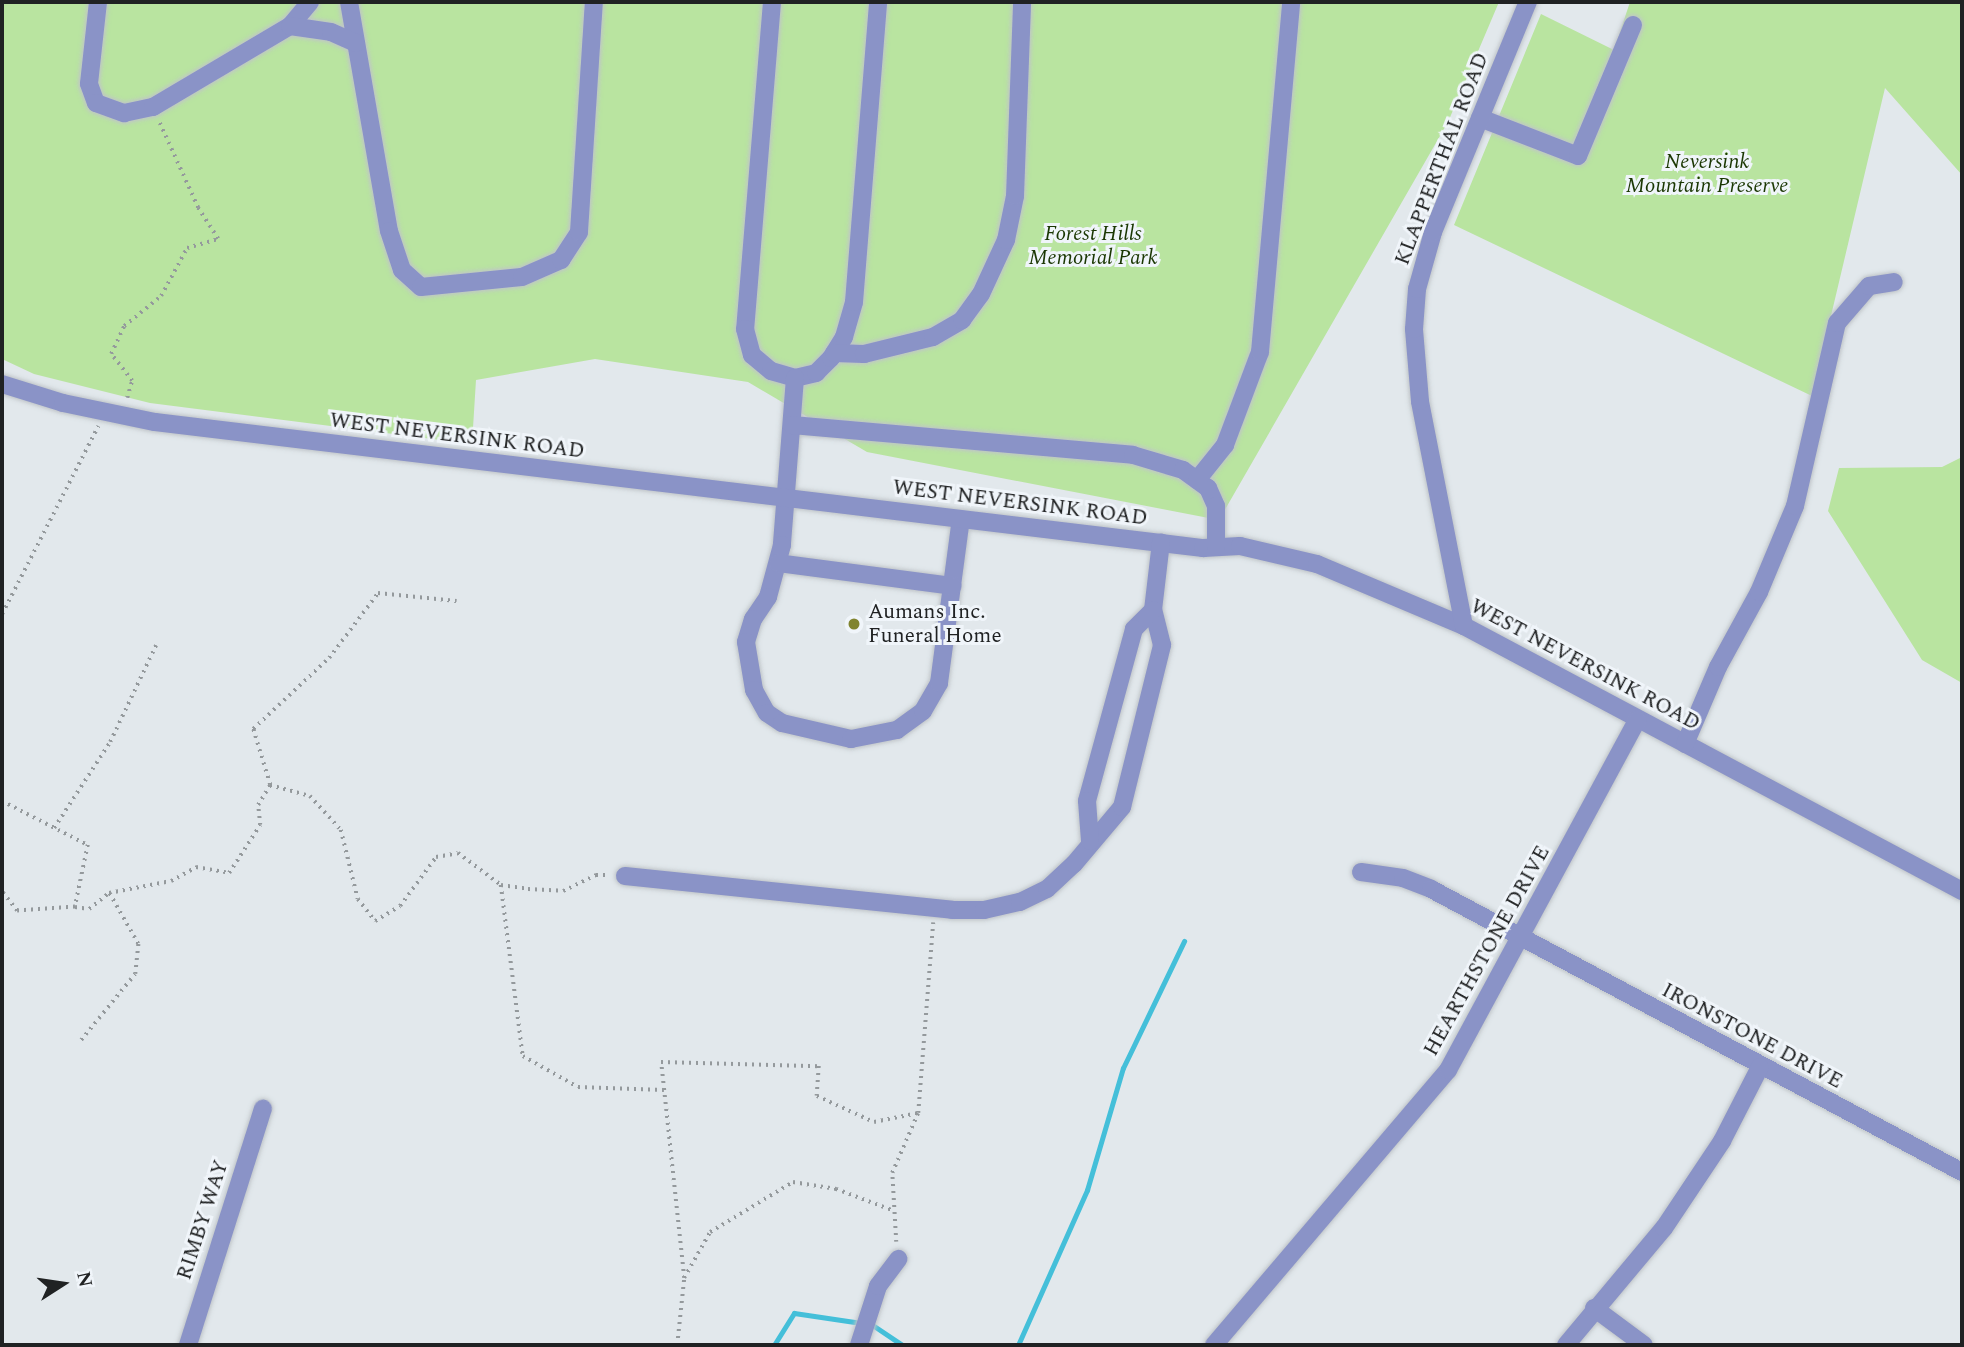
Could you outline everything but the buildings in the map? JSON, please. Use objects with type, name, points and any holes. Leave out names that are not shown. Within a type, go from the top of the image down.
[{"type":"street","points":[[97,2],[89,84],[96,103],[124,113],[153,107],[290,26],[310,2]]},
{"type":"street","points":[[349,2],[389,230],[402,270],[421,286],[522,276],[561,260],[579,232],[594,2]]},
{"type":"street","points":[[772,2],[745,329],[752,355],[771,371],[794,378],[816,373],[834,353],[844,337],[854,302],[878,2]]},
{"type":"street","points":[[834,353],[864,354],[933,337],[962,320],[981,295],[1006,240],[1015,196],[1022,2]]},
{"type":"street","points":[[1197,480],[1225,445],[1260,352],[1291,2]]},
{"type":"street","name":"KLAPPERTHAL ROAD","points":[[1464,626],[1430,469],[1414,329],[1421,270],[1528,2]]},
{"type":"street","points":[[1480,118],[1578,156],[1633,25]]},
{"type":"street","points":[[290,26],[331,32],[356,43]]},
{"type":"street","points":[[1685,744],[1718,667],[1759,592],[1795,506],[1828,349],[1837,323],[1869,286],[1894,282]]},
{"type":"street","points":[[794,378],[787,498],[778,563],[746,642],[754,690],[767,713],[782,723],[851,739],[897,730],[923,711],[939,683],[961,519]]},
{"type":"street","name":"WEST NEVERSINK ROAD","points":[[2,384],[113,415],[961,519],[1216,547],[1240,546],[1317,564],[1464,626],[1962,891]]},
{"type":"street","points":[[792,425],[1133,455],[1182,470],[1208,488],[1216,506],[1216,547]]},
{"type":"street","points":[[625,876],[984,910],[1020,902],[1047,889],[1074,864],[1090,841],[1122,807],[1162,645],[1153,610],[1161,541]]},
{"type":"street","points":[[778,563],[952,586]]},
{"type":"street","points":[[1090,841],[1087,801],[1130,642],[1134,629],[1153,610]]},
{"type":"street","name":"HEARTHSTONE DRIVE","points":[[1214,1345],[1448,1070],[1521,940],[1637,720]]},
{"type":"street","name":"IRONSTONE DRIVE","points":[[1362,872],[1403,878],[1431,889],[1521,940],[1962,1172]]},
{"type":"street","points":[[1566,1345],[1664,1227],[1722,1141],[1760,1067]]},
{"type":"street","name":"RIMBY WAY","points":[[188,1345],[263,1109]]},
{"type":"street","points":[[859,1345],[878,1286],[898,1259]]},
{"type":"street","points":[[1594,1308],[1644,1345]]},
{"type":"path","points":[[2,614],[132,381],[111,354],[124,326],[161,296],[187,248],[218,239],[198,208],[153,107]]},
{"type":"path","points":[[2,892],[17,911],[75,907],[89,909],[109,893],[171,881],[196,867],[229,873],[260,825],[258,805],[270,785],[253,729],[329,658],[378,593],[457,601]]},
{"type":"path","points":[[54,828],[110,742],[156,645]]},
{"type":"path","points":[[270,785],[310,796],[341,830],[358,899],[375,921],[400,906],[436,857],[458,853],[501,885],[563,891],[596,874],[625,876]]},
{"type":"path","points":[[2,801],[88,845],[75,907]]},
{"type":"path","points":[[501,885],[523,1056],[578,1087],[664,1090]]},
{"type":"path","points":[[81,1040],[135,974],[138,944],[109,893]]},
{"type":"path","points":[[898,1259],[892,1210],[892,1172],[918,1113],[934,911]]},
{"type":"path","points":[[677,1345],[684,1278],[661,1062],[819,1066],[817,1096],[873,1122],[918,1113]]},
{"type":"path","points":[[684,1278],[710,1232],[793,1182],[836,1189],[892,1210]]},
{"type":"green space","name":"Forest Hills Memorial Park","points":[[2,2],[1499,2],[1448,122],[1219,520],[867,452],[748,382],[595,359],[476,380],[472,444],[150,403],[34,374],[2,359]]},
{"type":"green space","name":"Neversink Mountain Preserve","points":[[1630,2],[1962,2],[1962,175],[1885,88],[1812,396],[1454,225],[1541,14],[1614,50]]},
{"type":"green space","points":[[1962,457],[1962,683],[1922,660],[1828,511],[1839,468],[1942,467]]},
{"type":"waterway","points":[[1018,1345],[1087,1190],[1123,1068],[1184,941]]},
{"type":"waterway","points":[[774,1345],[794,1313],[861,1323]]},
{"type":"waterway","points":[[871,1324],[902,1345]]},
{"type":"place","name":"Aumans Inc. Funeral Home","points":[[854,624]]}]
